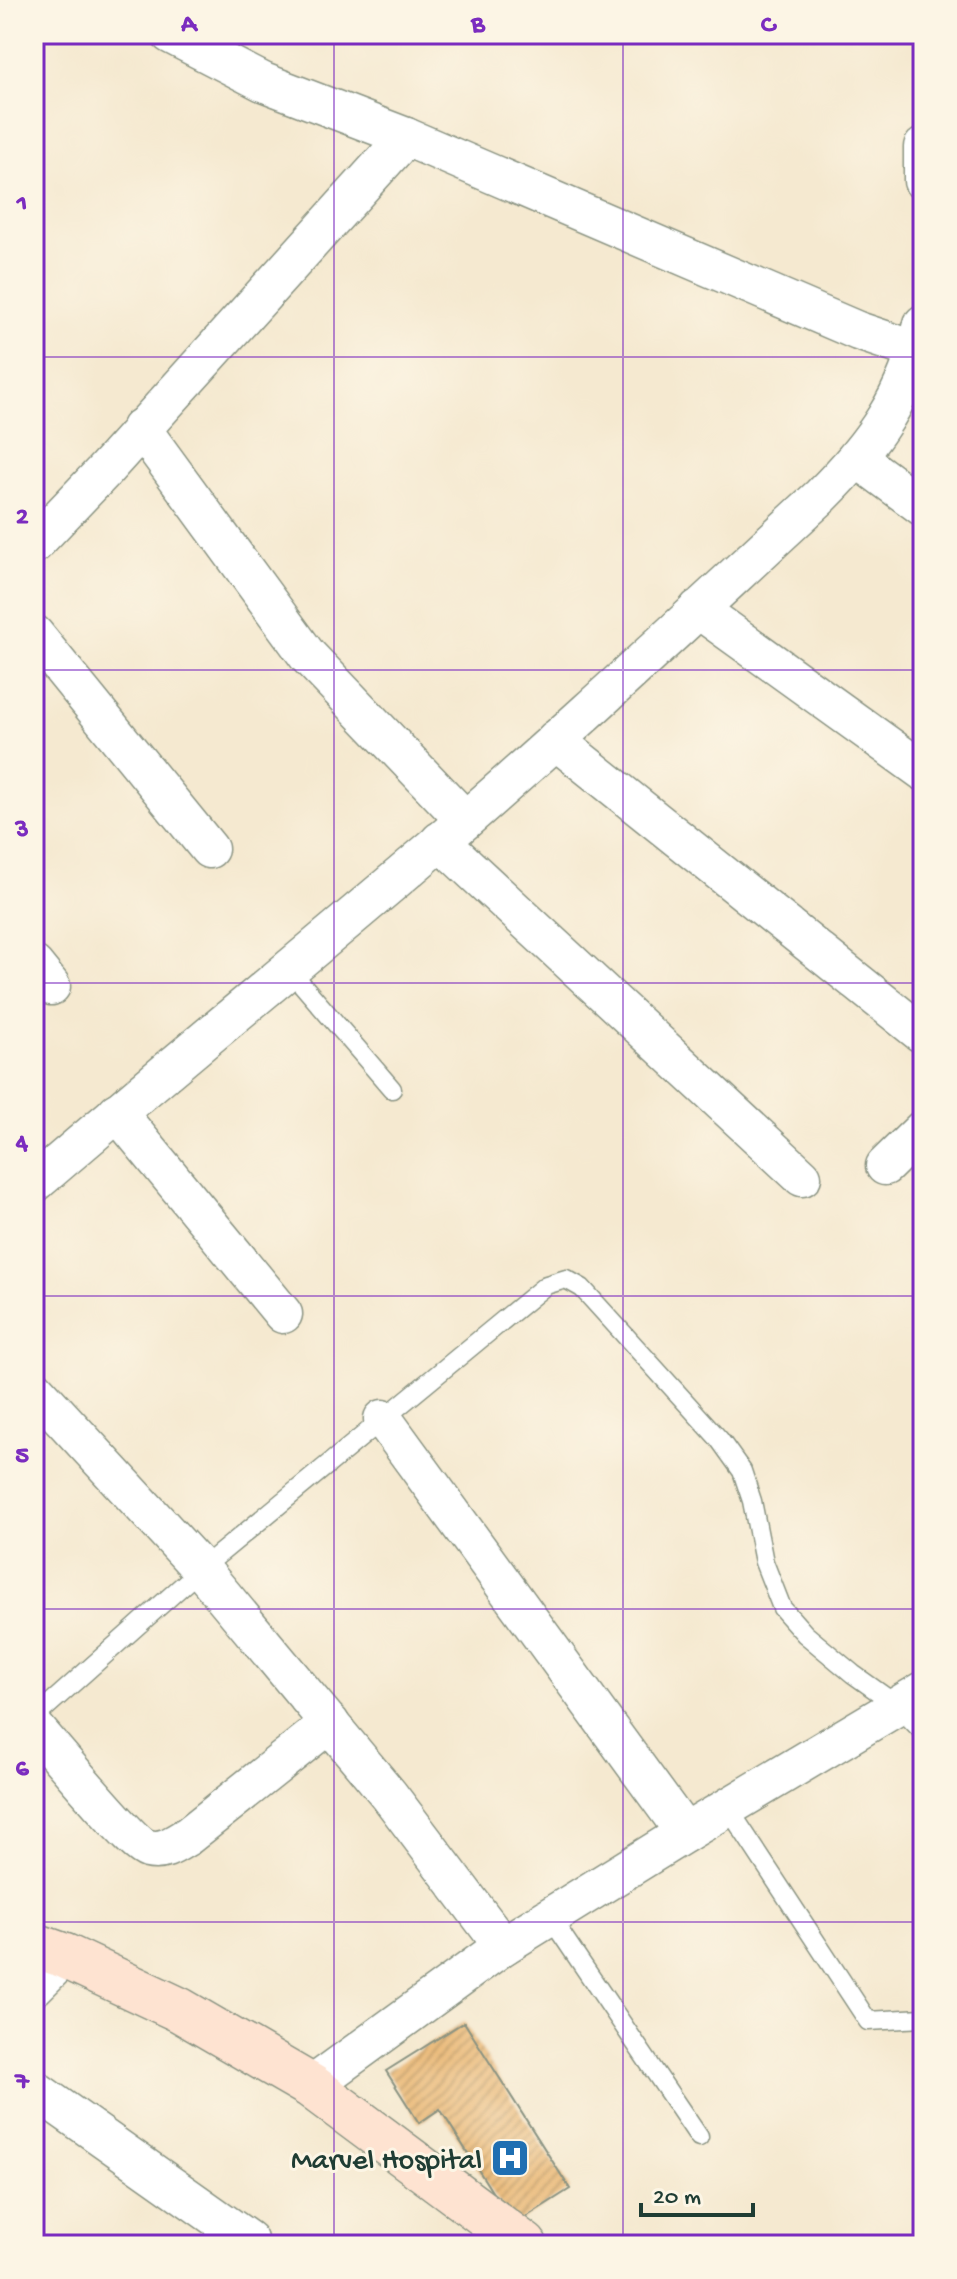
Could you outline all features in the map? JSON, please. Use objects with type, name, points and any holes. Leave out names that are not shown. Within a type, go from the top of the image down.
[{"type":"street","points":[[34,1184],[453,830],[821,496],[858,459],[889,416],[921,342],[858,331],[406,137],[263,82],[170,34]]},
{"type":"street","points":[[34,544],[406,137]]},
{"type":"street","points":[[141,428],[307,655],[453,830],[802,1177]]},
{"type":"street","points":[[858,459],[923,507]]},
{"type":"street","points":[[698,609],[923,771]]},
{"type":"street","points":[[34,634],[209,849]]},
{"type":"street","points":[[555,740],[921,1033]]},
{"type":"street","points":[[117,1112],[283,1314]]},
{"type":"street","points":[[885,1166],[923,1129]]},
{"type":"street","points":[[34,1388],[201,1569],[389,1795],[503,1946]]},
{"type":"street","points":[[383,1419],[685,1833]]},
{"type":"street","points":[[311,2086],[503,1946],[728,1808],[915,1710]]},
{"type":"street","points":[[34,1727],[128,1834],[146,1849],[165,1849],[188,1836],[330,1723]]},
{"type":"street","points":[[34,1987],[50,1950],[180,2010],[311,2086],[525,2245]]},
{"type":"street","points":[[34,2089],[250,2243]]},
{"type":"lane","points":[[288,968],[392,1089]]},
{"type":"lane","points":[[34,1718],[201,1569],[546,1285],[566,1279],[582,1288],[719,1439],[742,1471],[752,1501],[764,1562],[782,1608],[805,1634],[853,1674],[915,1710]]},
{"type":"lane","points":[[728,1808],[868,2021],[923,2018]]},
{"type":"lane","points":[[550,1917],[699,2137]]},
{"type":"building","points":[[464,2022],[570,2189],[513,2225],[440,2109],[419,2123],[386,2071]]},
{"type":"place","name":"Marvel Hospital","points":[[510,2158]]}]
